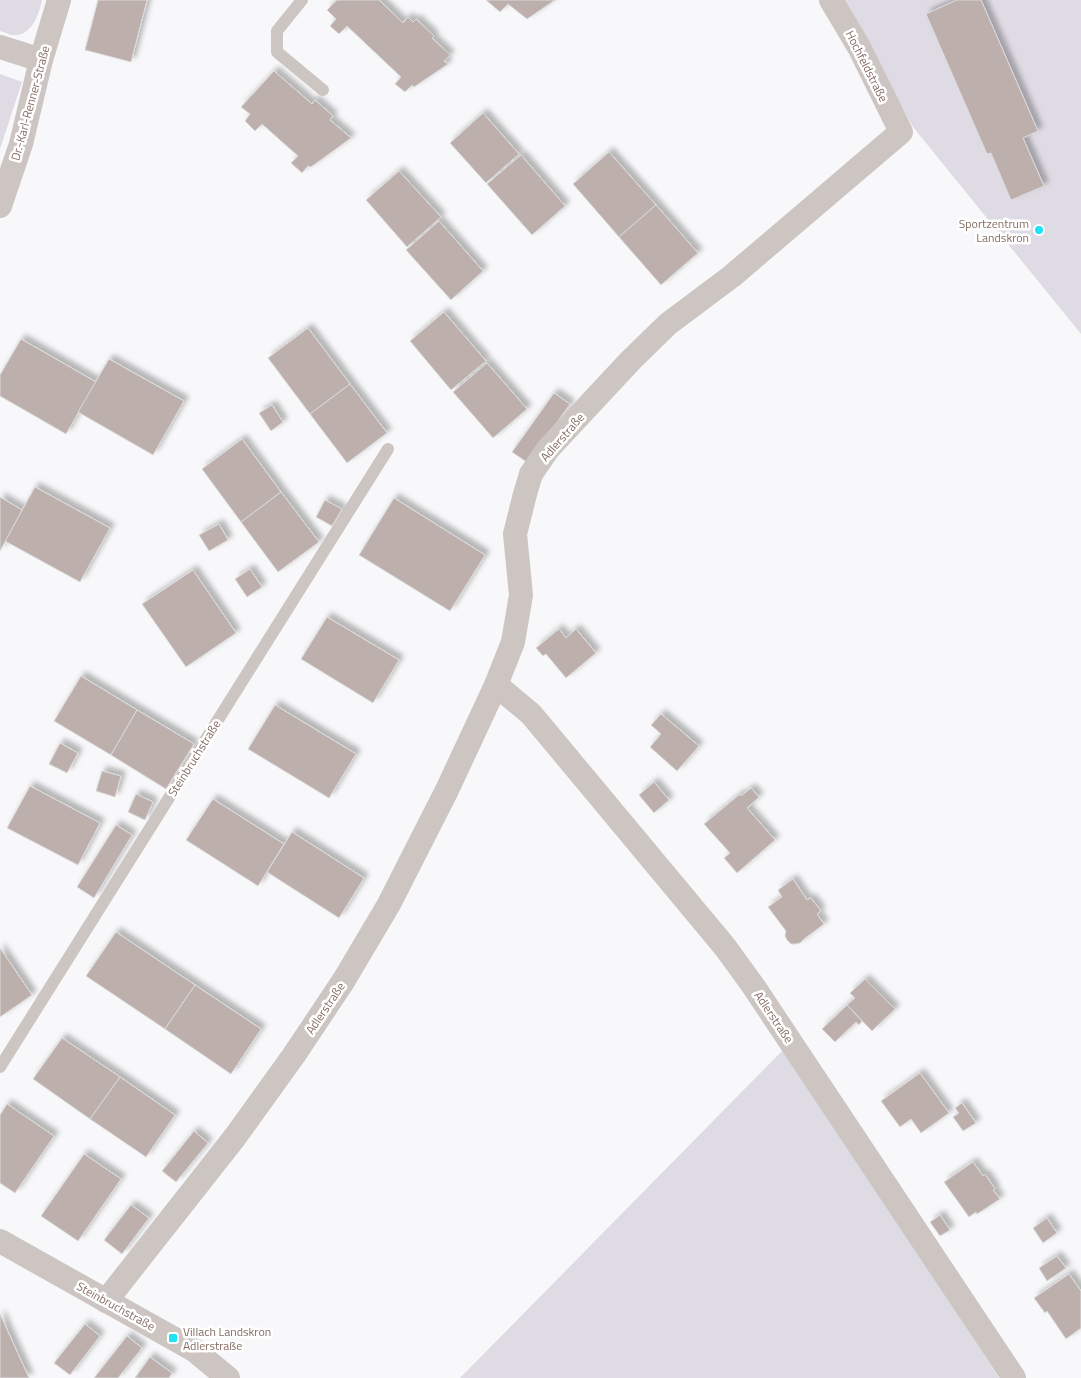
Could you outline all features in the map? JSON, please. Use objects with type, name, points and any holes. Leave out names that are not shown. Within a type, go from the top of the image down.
[{"type":"street","name":"Dr.-Karl-Renner-Straße","points":[[0,206],[21,144],[41,60],[59,0]]},
{"type":"street","name":"Hochfeldstraße","points":[[831,0],[859,47],[901,132]]},
{"type":"street","points":[[0,46],[41,60]]},
{"type":"street","name":"Adlerstraße","points":[[106,1301],[235,1137],[294,1055],[344,980],[393,896],[447,790],[496,685],[513,642],[521,595],[515,534],[531,474],[548,449],[668,324],[732,276],[901,132]]},
{"type":"street","name":"Adlerstraße","points":[[496,685],[531,714],[725,947],[754,987],[1014,1378]]},
{"type":"street","name":"Steinbruchstraße","points":[[0,1241],[194,1350],[228,1378]]},
{"type":"lane","points":[[302,0],[277,31],[277,52],[324,90]]},
{"type":"lane","name":"Steinbruchstraße","points":[[0,1067],[388,449]]},
{"type":"shaded area","points":[[0,0],[42,0],[39,12],[29,29],[18,35],[11,35],[0,31]]},
{"type":"shaded area","name":"Sportzentrum Landskron","points":[[839,0],[1081,0],[1081,334],[913,127]]},
{"type":"shaded area","points":[[0,74],[22,82],[0,149]]},
{"type":"shaded area","points":[[784,1049],[999,1378],[460,1378]]},
{"type":"building","points":[[98,0],[147,0],[131,62],[85,50]]},
{"type":"building","points":[[337,0],[379,0],[403,23],[408,17],[413,22],[416,19],[450,55],[444,61],[448,64],[414,87],[412,85],[405,92],[395,84],[401,77],[347,26],[339,34],[330,26],[336,19],[327,10]]},
{"type":"building","points":[[486,0],[555,0],[527,19],[508,4],[500,12]]},
{"type":"building","points":[[957,0],[981,0],[1038,131],[1023,138],[1044,186],[1011,200],[991,153],[987,154],[926,14]]},
{"type":"building","points":[[274,71],[312,104],[315,100],[333,116],[330,120],[351,138],[311,167],[308,166],[302,173],[291,163],[298,156],[262,124],[255,131],[245,121],[250,114],[241,107]]},
{"type":"building","points":[[483,113],[519,154],[486,183],[450,143]]},
{"type":"building","points":[[609,152],[656,205],[619,237],[573,184]]},
{"type":"building","points":[[521,155],[565,206],[532,235],[487,184]]},
{"type":"building","points":[[399,171],[441,217],[407,247],[366,200]]},
{"type":"building","points":[[656,205],[698,253],[661,285],[619,237]]},
{"type":"building","points":[[439,221],[483,271],[451,300],[406,250]]},
{"type":"building","points":[[444,312],[486,361],[451,390],[410,341]]},
{"type":"building","points":[[308,328],[350,384],[310,414],[268,358]]},
{"type":"building","points":[[21,339],[96,382],[66,434],[0,396],[0,375]]},
{"type":"building","points":[[109,359],[184,401],[153,455],[78,412]]},
{"type":"building","points":[[487,363],[527,409],[493,438],[453,392]]},
{"type":"building","points":[[350,384],[387,433],[347,463],[310,414]]},
{"type":"building","points":[[554,393],[570,404],[528,463],[512,452]]},
{"type":"building","points":[[272,405],[283,422],[271,431],[259,413]]},
{"type":"building","points":[[242,439],[281,492],[241,522],[202,469]]},
{"type":"building","points":[[35,487],[110,528],[80,582],[5,541]]},
{"type":"building","points":[[281,492],[319,542],[278,572],[241,522]]},
{"type":"building","points":[[0,497],[22,510],[0,551]]},
{"type":"building","points":[[394,498],[485,555],[450,611],[359,555]]},
{"type":"building","points":[[325,500],[342,509],[332,526],[316,517]]},
{"type":"building","points":[[219,524],[228,540],[209,551],[199,535]]},
{"type":"building","points":[[250,569],[262,587],[247,597],[235,579]]},
{"type":"building","points":[[193,570],[236,633],[186,667],[142,604]]},
{"type":"building","points":[[327,617],[399,660],[373,703],[301,659]]},
{"type":"building","points":[[559,629],[566,638],[576,629],[596,653],[566,678],[546,654],[543,656],[536,648]]},
{"type":"building","points":[[81,676],[137,710],[111,755],[54,721]]},
{"type":"building","points":[[275,705],[356,754],[329,798],[248,749]]},
{"type":"building","points":[[137,710],[194,744],[166,789],[111,755]]},
{"type":"building","points":[[661,714],[699,746],[677,771],[650,747],[661,734],[651,725]]},
{"type":"building","points":[[60,743],[78,753],[67,773],[49,764]]},
{"type":"building","points":[[102,771],[121,776],[115,797],[96,791]]},
{"type":"building","points":[[654,782],[669,800],[654,813],[639,795]]},
{"type":"building","points":[[30,786],[100,823],[78,865],[7,828]]},
{"type":"building","points":[[751,788],[759,797],[747,808],[775,840],[737,873],[724,858],[730,853],[704,824],[740,794],[741,796]]},
{"type":"building","points":[[136,794],[153,802],[145,820],[128,812]]},
{"type":"building","points":[[213,799],[284,844],[258,886],[186,840]]},
{"type":"building","points":[[116,825],[132,835],[94,898],[77,887]]},
{"type":"building","points":[[292,832],[364,878],[339,918],[267,872]]},
{"type":"building","points":[[793,879],[807,900],[811,898],[821,911],[817,914],[824,924],[800,943],[791,944],[785,936],[786,931],[768,907],[782,897],[778,890]]},
{"type":"building","points":[[116,932],[195,985],[165,1029],[86,976]]},
{"type":"building","points":[[0,948],[32,995],[0,1017]]},
{"type":"building","points":[[865,979],[895,1009],[872,1031],[847,1005],[855,998],[850,993]]},
{"type":"building","points":[[195,985],[261,1029],[231,1074],[165,1029]]},
{"type":"building","points":[[847,1005],[862,1021],[859,1025],[856,1022],[835,1042],[822,1029]]},
{"type":"building","points":[[62,1038],[120,1077],[90,1119],[33,1079]]},
{"type":"building","points":[[920,1073],[949,1113],[921,1133],[911,1119],[900,1127],[881,1101]]},
{"type":"building","points":[[120,1077],[175,1115],[146,1157],[90,1119]]},
{"type":"building","points":[[962,1103],[976,1123],[963,1131],[953,1117],[959,1113],[955,1108]]},
{"type":"building","points":[[7,1104],[54,1136],[15,1193],[0,1183],[0,1115]]},
{"type":"building","points":[[194,1131],[208,1143],[176,1182],[162,1171]]},
{"type":"building","points":[[84,1154],[121,1179],[78,1241],[41,1216]]},
{"type":"building","points":[[973,1162],[983,1176],[985,1174],[1000,1199],[969,1217],[944,1182]]},
{"type":"building","points":[[131,1205],[149,1218],[122,1254],[104,1240]]},
{"type":"building","points":[[940,1215],[950,1230],[940,1236],[930,1222]]},
{"type":"building","points":[[1047,1218],[1057,1233],[1043,1243],[1033,1228]]},
{"type":"building","points":[[1057,1256],[1066,1268],[1047,1281],[1039,1268]]},
{"type":"building","points":[[1069,1274],[1081,1291],[1081,1328],[1066,1339],[1047,1311],[1045,1313],[1034,1298]]},
{"type":"building","points":[[0,1314],[29,1378],[0,1378]]},
{"type":"building","points":[[85,1324],[100,1336],[70,1375],[54,1363]]},
{"type":"building","points":[[127,1336],[142,1348],[118,1378],[94,1378]]},
{"type":"building","points":[[150,1357],[172,1373],[169,1378],[135,1378]]},
{"type":"place","name":"Sportzentrum Landskron","points":[[1039,230]]},
{"type":"place","name":"Villach Landskron Adlerstraße","points":[[173,1338]]}]
